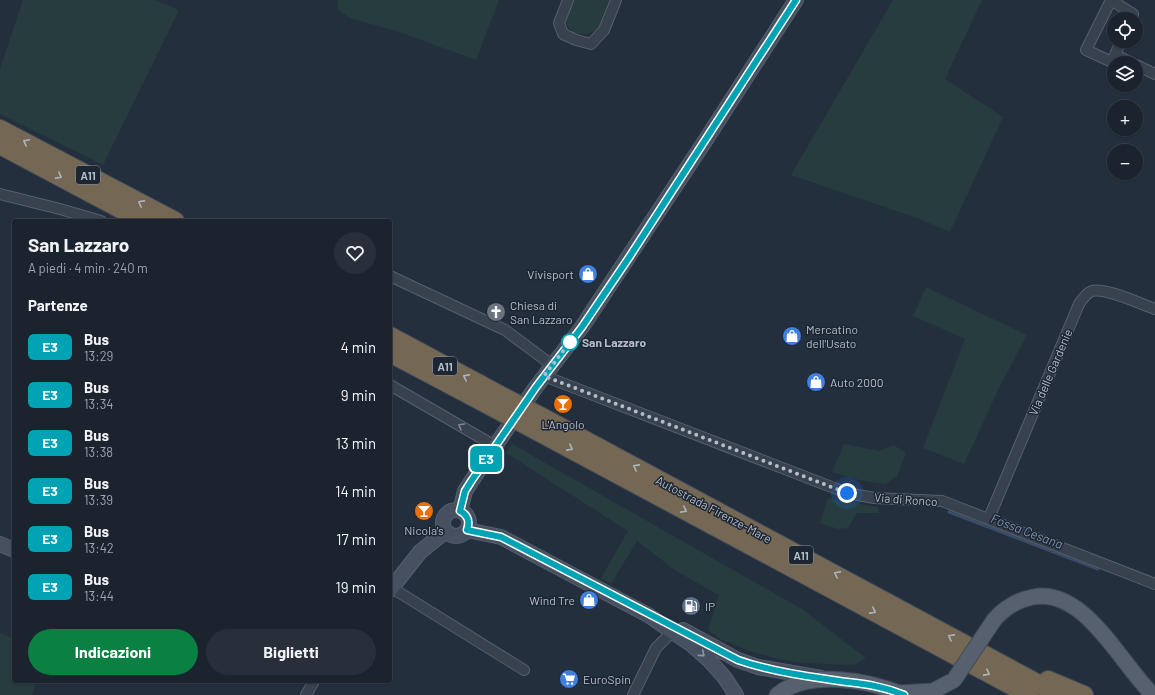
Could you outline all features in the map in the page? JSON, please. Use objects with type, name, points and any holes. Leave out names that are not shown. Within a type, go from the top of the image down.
[{"type":"highway","name":"A11","points":[[0,129],[171,219]]},
{"type":"highway","name":"A11","points":[[0,145],[139,219]]},
{"type":"highway","name":"Autostrada Firenze-Mare","points":[[392,337],[497,402]]},
{"type":"highway","name":"Autostrada Firenze-Mare","points":[[392,354],[497,402],[1059,695]]},
{"type":"highway","name":"Autostrada Firenze-Mare","points":[[539,424],[1029,695]]},
{"type":"highway","points":[[990,658],[1084,695]]},
{"type":"main road","points":[[460,511],[465,491],[494,446],[582,327],[630,256],[796,0]]},
{"type":"main road","points":[[467,530],[467,517],[460,511],[452,511],[445,516],[443,524],[446,532],[449,534],[457,536],[467,530],[501,537],[648,614],[660,618],[738,660],[758,667],[827,679],[866,683],[901,694],[933,691],[954,680]]},
{"type":"main road","points":[[392,588],[420,552],[446,532]]},
{"type":"main road","points":[[0,544],[12,549]]},
{"type":"main road","points":[[949,695],[954,680],[994,620],[1014,603],[1029,598],[1043,596],[1061,599],[1077,608],[1088,618],[1153,695]]},
{"type":"main road","points":[[648,614],[709,660],[725,678],[736,695]]},
{"type":"main road","points":[[777,695],[797,685],[827,679]]},
{"type":"street","points":[[568,0],[559,23],[563,34],[576,40],[591,44],[604,30],[616,0]]},
{"type":"street","points":[[1118,48],[1112,62],[1086,50],[1111,0],[1130,12]]},
{"type":"street","points":[[1143,68],[1155,74]]},
{"type":"street","points":[[0,194],[94,219]]},
{"type":"street","name":"Via di Ronco","points":[[392,277],[505,330],[548,371],[847,493],[874,498],[942,501],[989,518],[1155,584]]},
{"type":"street","name":"Via delle Gardenie","points":[[989,518],[1079,304],[1085,296],[1091,291],[1103,291],[1155,309]]},
{"type":"street","points":[[392,386],[494,446]]},
{"type":"street","points":[[392,590],[524,670]]},
{"type":"street","points":[[633,695],[656,648],[672,632]]},
{"type":"street","points":[[306,695],[313,683]]},
{"type":"green space","points":[[23,0],[155,0],[179,10],[103,165],[0,114],[0,69]]},
{"type":"green space","points":[[338,0],[499,0],[476,60],[399,32],[350,18],[337,9]]},
{"type":"green space","points":[[574,0],[609,0],[601,23],[593,32],[580,34],[571,31],[569,28],[567,17]]},
{"type":"green space","points":[[893,0],[982,0],[945,79],[1003,117],[950,232],[920,219],[791,175]]},
{"type":"green space","points":[[926,287],[1027,335],[998,390],[964,464],[923,448],[965,339],[913,316]]},
{"type":"green space","points":[[512,444],[802,609],[866,658],[854,665],[804,663],[779,659],[752,652],[720,639],[708,630],[719,595],[676,571],[637,541],[611,584],[601,578],[628,531],[506,453]]},
{"type":"green space","points":[[844,444],[879,451],[894,445],[906,453],[897,476],[885,484],[859,480],[832,472]]},
{"type":"green space","points":[[828,498],[878,507],[879,513],[857,513],[848,528],[838,529],[820,523]]},
{"type":"green space","points":[[0,633],[12,638],[12,683],[36,683],[32,695],[0,695]]},
{"type":"waterway","name":"Fossa Cesana","points":[[949,512],[1098,569]]},
{"type":"bus line","name":"E3","points":[[796,0],[630,256],[582,327],[536,387],[494,446],[465,491],[460,511],[467,517],[469,525],[467,530],[501,537],[648,614],[660,618],[738,660],[758,667],[827,679],[866,683],[904,695]]},
{"type":"place","name":"Vivisport","points":[[588,274]]},
{"type":"place","name":"Chiesa di San Lazzaro","points":[[496,312]]},
{"type":"place","name":"Mercatino dell'Usato","points":[[792,336]]},
{"type":"place","name":"San Lazzaro","points":[[570,342]]},
{"type":"place","name":"Auto 2000","points":[[816,382]]},
{"type":"place","name":"L'Angolo","points":[[563,404]]},
{"type":"place","name":"Nicola's","points":[[424,511]]},
{"type":"place","name":"Wind Tre","points":[[589,600]]},
{"type":"place","name":"IP","points":[[691,606]]},
{"type":"place","name":"EuroSpin","points":[[569,679]]},
{"type":"route","points":[[570,342],[573,338],[544,376],[847,493]]}]
